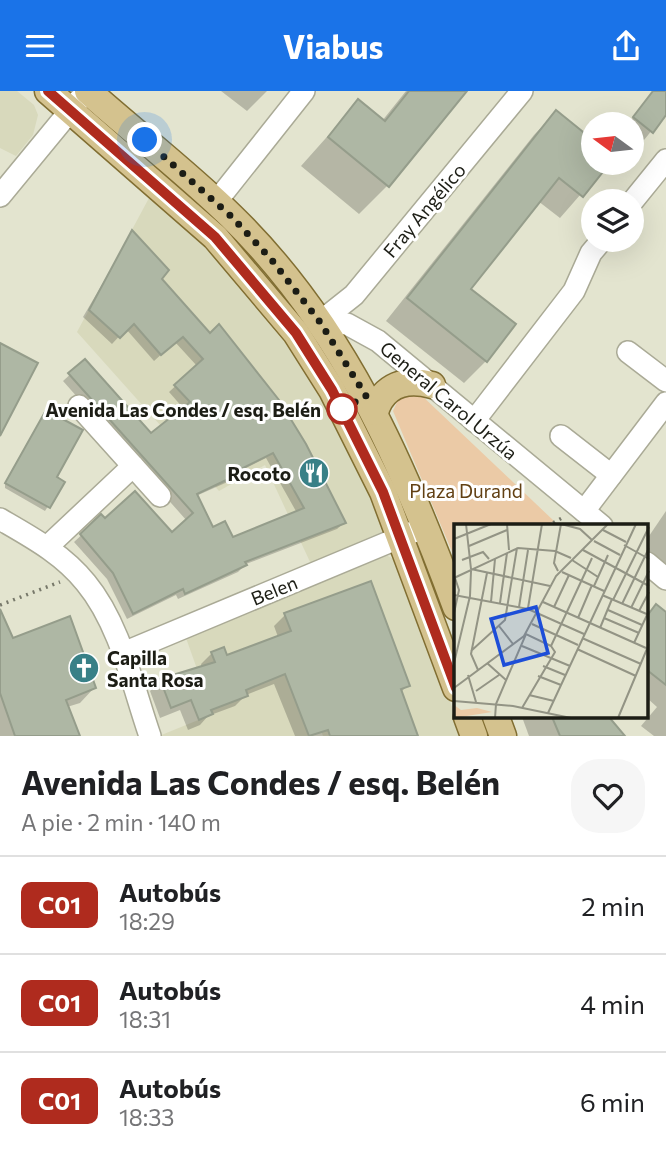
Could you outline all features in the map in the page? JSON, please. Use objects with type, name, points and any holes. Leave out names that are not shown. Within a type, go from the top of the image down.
[{"type":"main road","points":[[48,91],[82,97],[216,202],[271,259],[320,322],[375,412],[427,527],[454,601]]},
{"type":"main road","points":[[82,97],[215,237],[296,333],[348,419],[401,537],[454,683]]},
{"type":"main road","points":[[375,412],[382,396],[393,386],[414,382],[432,385]]},
{"type":"main road","points":[[468,719],[474,736]]},
{"type":"main road","points":[[497,719],[503,736]]},
{"type":"street","points":[[216,202],[304,91]]},
{"type":"street","name":"Fray Angélico","points":[[320,322],[354,295],[522,91]]},
{"type":"street","points":[[0,196],[82,97]]},
{"type":"street","points":[[643,189],[666,160]]},
{"type":"street","points":[[474,421],[574,291],[592,252]]},
{"type":"street","name":"General Carol Urzúa","points":[[320,322],[357,327],[432,385],[599,524]]},
{"type":"street","points":[[628,352],[666,381]]},
{"type":"street","points":[[584,511],[666,403]]},
{"type":"street","points":[[79,406],[160,496]]},
{"type":"street","points":[[561,436],[611,475]]},
{"type":"street","points":[[47,547],[133,466]]},
{"type":"street","points":[[0,519],[47,547],[86,583],[100,604],[121,654],[150,736]]},
{"type":"street","name":"Belen","points":[[121,654],[427,527]]},
{"type":"street","points":[[648,564],[666,579]]},
{"type":"path","points":[[0,605],[65,581]]},
{"type":"shaded area","points":[[0,91],[17,91],[34,105],[38,115],[33,135],[16,156],[0,148]]},
{"type":"shaded area","points":[[149,198],[212,252],[278,330],[307,370],[383,523],[384,530],[378,537],[311,564],[265,465],[219,491],[77,332]]},
{"type":"shaded area","points":[[386,555],[397,561],[454,712],[454,719],[457,719],[463,736],[323,736],[321,731],[309,736],[159,736],[213,714],[186,638]]},
{"type":"green space","name":"Plaza Durand","points":[[418,392],[554,521],[548,524],[454,524],[454,556],[393,411],[399,398]]},
{"type":"building","points":[[409,91],[467,91],[389,187],[328,137],[358,99],[385,121]]},
{"type":"building","points":[[653,91],[666,91],[666,115],[653,133],[644,126],[644,112],[637,112]]},
{"type":"building","points":[[556,110],[581,130],[581,175],[600,175],[589,189],[581,189],[581,195],[559,178],[471,289],[516,324],[487,362],[407,298]]},
{"type":"building","points":[[132,230],[169,270],[162,279],[210,333],[219,324],[279,400],[306,444],[346,523],[245,562],[247,565],[185,594],[183,589],[133,614],[113,573],[80,534],[101,514],[105,518],[135,491],[172,532],[193,513],[68,373],[85,359],[151,433],[190,402],[174,385],[203,359],[183,337],[161,355],[134,324],[120,338],[89,310]],"holes":[[[273,453],[304,508],[233,537],[225,521],[213,527],[197,494],[241,473],[239,470]]]},
{"type":"building","points":[[0,343],[38,363],[0,436]]},
{"type":"building","points":[[46,410],[83,430],[57,477],[65,482],[50,508],[5,483]]},
{"type":"building","points":[[371,581],[410,686],[401,689],[418,736],[330,736],[328,730],[309,736],[285,674],[246,690],[248,696],[211,710],[213,714],[199,720],[191,700],[171,708],[160,679],[215,662],[211,652],[224,647],[227,655],[291,631],[284,613]]},
{"type":"building","points":[[656,604],[666,612],[666,685],[648,671],[648,615]]},
{"type":"building","points":[[0,609],[13,638],[70,616],[96,688],[66,700],[80,736],[15,736],[0,693]]},
{"type":"building","points":[[553,719],[611,719],[625,736],[560,736]]},
{"type":"bus line","name":"C01","points":[[48,91],[215,237],[296,333],[332,390],[383,492],[454,682]]},
{"type":"place","name":"Avenida Las Condes / esq. Belén","points":[[342,409]]},
{"type":"place","name":"Rocoto","points":[[314,473]]},
{"type":"place","name":"Capilla Santa Rosa","points":[[84,668]]},
{"type":"route","points":[[145,140],[232,217],[303,299],[341,353],[366,396],[342,409]]}]
